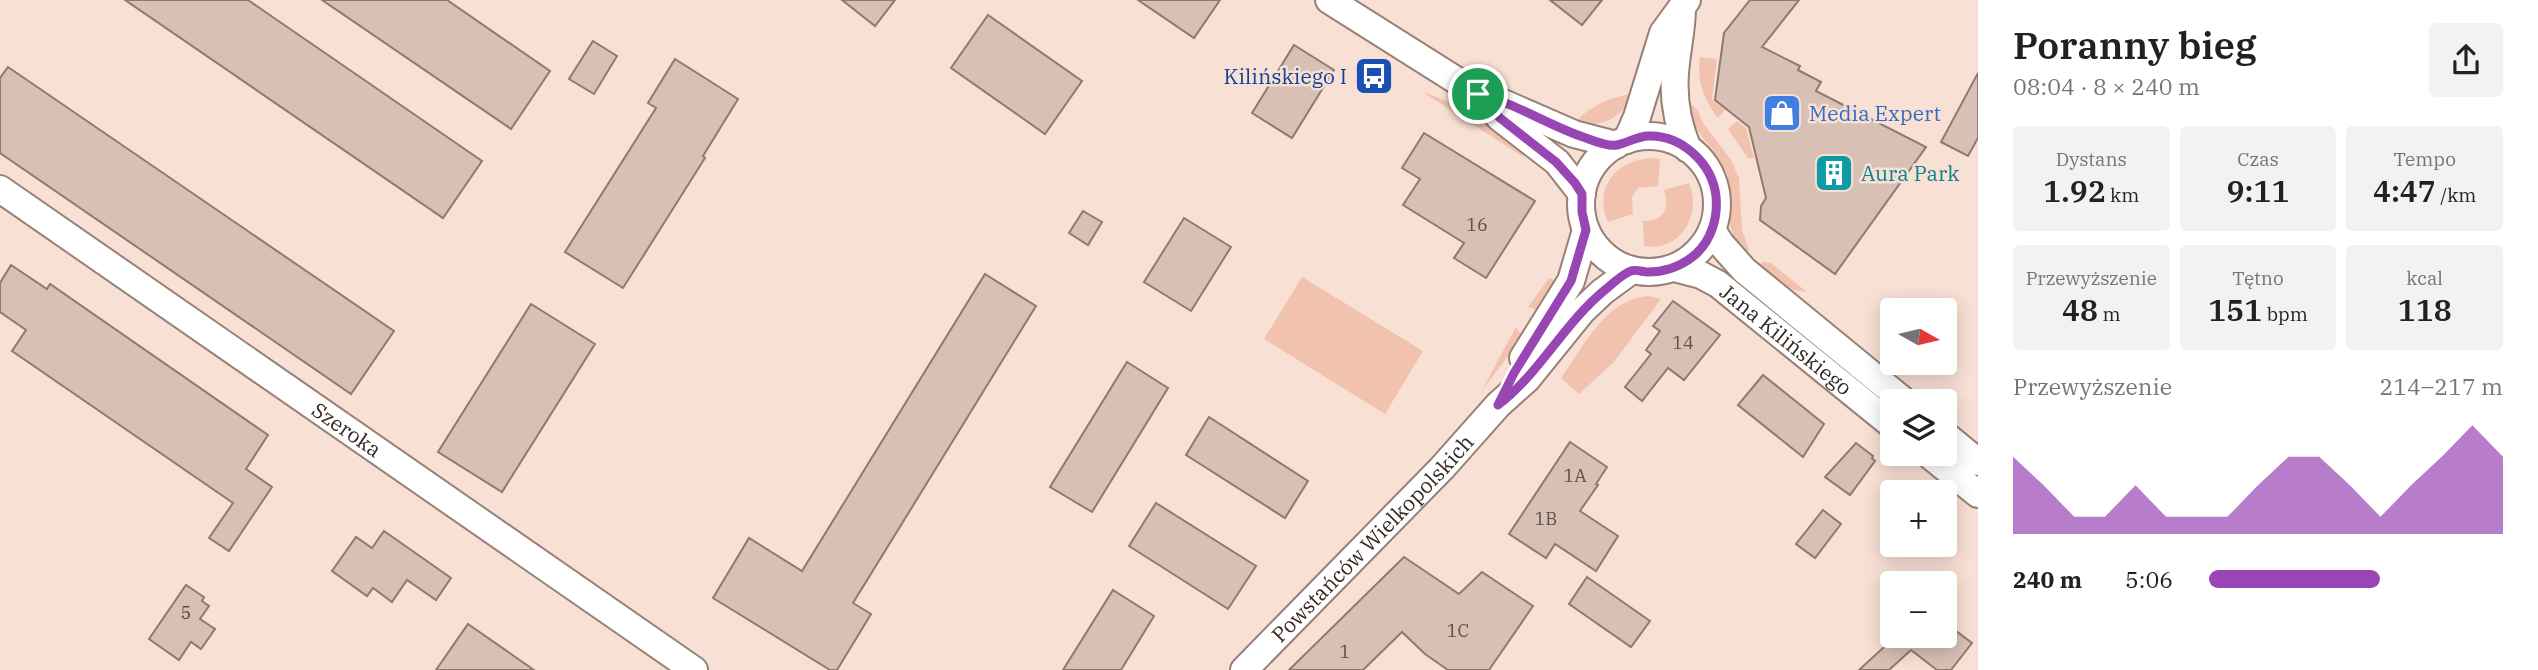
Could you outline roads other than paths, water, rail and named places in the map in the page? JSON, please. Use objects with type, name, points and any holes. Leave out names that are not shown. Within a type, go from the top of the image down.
[{"type":"street","points":[[1329,0],[1478,94],[1500,118],[1556,162],[1582,194]]},
{"type":"street","points":[[1478,94],[1498,100],[1574,134],[1621,143],[1659,136],[1688,149],[1704,165],[1714,185],[1717,208],[1712,230],[1697,253],[1674,268],[1660,271],[1632,270],[1605,256],[1586,230],[1582,194],[1594,166],[1621,143],[1637,117],[1662,33],[1684,4]]},
{"type":"street","points":[[1684,4],[1676,64],[1675,104],[1678,124],[1688,149]]},
{"type":"street","name":"Szeroka","points":[[0,189],[694,670]]},
{"type":"street","name":"Powstańców Wielkopolskich","points":[[1498,405],[1514,373],[1571,281],[1586,230]]},
{"type":"street","name":"Jana Kilińskiego","points":[[1712,230],[1729,254],[1764,287],[1889,389]]},
{"type":"street","name":"Jana Kilińskiego","points":[[1674,268],[1702,275],[1718,284],[1880,415]]},
{"type":"street","name":"Powstańców Wielkopolskich","points":[[1244,670],[1442,468],[1498,405],[1527,379],[1582,311],[1632,270]]},
{"type":"street","points":[[1954,475],[1977,460],[1957,444]]},
{"type":"street","points":[[1943,466],[1978,494]]},
{"type":"place","name":"Kilińskiego I","points":[[1374,76]]},
{"type":"place","name":"Media Expert","points":[[1782,113]]},
{"type":"place","name":"Aura Park","points":[[1834,173]]}]
